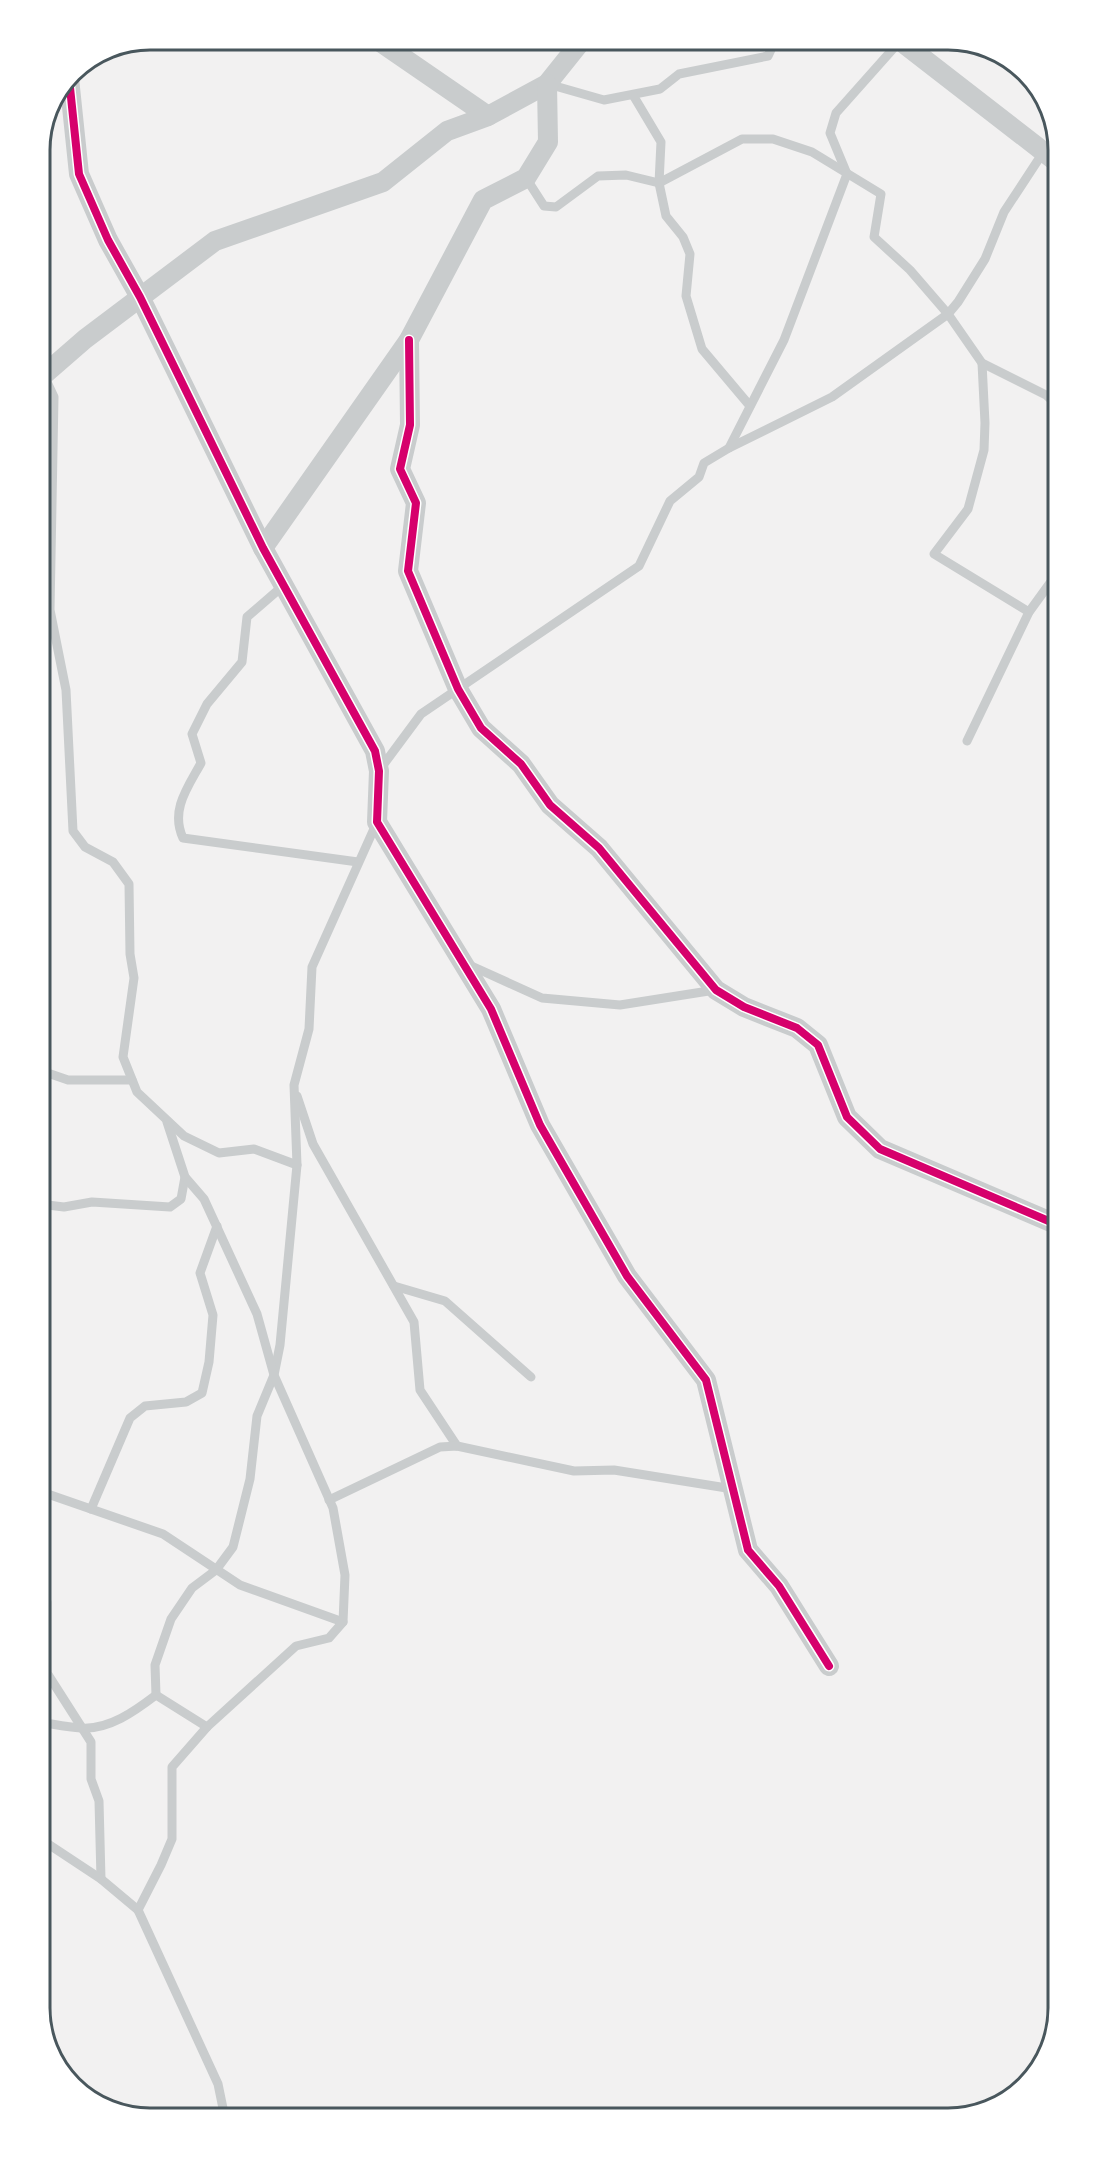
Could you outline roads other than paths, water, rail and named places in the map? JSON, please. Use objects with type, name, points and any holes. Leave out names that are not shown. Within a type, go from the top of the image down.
[{"type":"street","points":[[392,50],[488,116]]},
{"type":"street","points":[[50,365],[215,241],[383,183],[447,131],[488,116],[547,84],[574,50]]},
{"type":"street","points":[[912,50],[1048,155]]},
{"type":"street","points":[[263,548],[409,340],[483,200],[526,177],[548,142],[547,84]]},
{"type":"street","points":[[70,89],[79,174],[108,240],[140,297],[263,548],[375,751],[379,771],[376,822],[491,1009],[540,1125],[627,1276],[706,1380],[748,1550],[779,1586],[829,1665]]},
{"type":"street","points":[[409,340],[410,425],[400,469],[416,503],[408,571],[458,689],[481,728],[520,764],[550,805],[599,849],[716,990],[744,1007],[797,1028],[818,1045],[847,1117],[880,1149],[1048,1221]]},
{"type":"lane","points":[[547,84],[604,100],[660,89],[679,74],[768,56],[771,50]]},
{"type":"lane","points":[[729,448],[784,340],[847,174],[830,133],[836,113],[890,50]]},
{"type":"lane","points":[[633,95],[661,142],[659,183],[666,216],[683,237],[690,254],[686,296],[702,349],[750,406]]},
{"type":"lane","points":[[526,177],[544,206],[556,207],[598,176],[626,175],[659,183],[742,139],[773,139],[812,152],[880,194],[874,237],[910,270],[948,314],[982,363],[1048,397]]},
{"type":"lane","points":[[379,771],[421,714],[639,566],[670,501],[699,477],[704,463],[729,448],[832,397],[948,314],[985,259],[1004,213],[1048,161]]},
{"type":"lane","points":[[982,363],[986,423],[984,450],[968,509],[934,554],[1029,612]]},
{"type":"lane","points":[[50,390],[54,397],[50,610],[66,690],[73,831],[85,847],[112,862],[129,885],[130,954],[134,978],[123,1057],[137,1092],[184,1136],[219,1153],[254,1149],[297,1165]]},
{"type":"lane","points":[[284,585],[247,617],[242,662],[207,704],[192,734],[201,763],[179,805],[178,828],[183,838],[358,862]]},
{"type":"lane","points":[[967,741],[1029,612],[1048,586]]},
{"type":"lane","points":[[156,1695],[155,1665],[171,1618],[192,1588],[216,1570],[233,1547],[250,1479],[257,1416],[274,1375],[280,1345],[297,1165],[294,1086],[309,1029],[312,967],[376,822]]},
{"type":"lane","points":[[462,962],[542,998],[620,1005],[716,990]]},
{"type":"lane","points":[[50,1074],[68,1080],[132,1080]]},
{"type":"lane","points":[[294,1086],[313,1144],[414,1322],[420,1390],[457,1446]]},
{"type":"lane","points":[[138,1910],[172,1839],[172,1767],[207,1727],[296,1646],[329,1638],[343,1622],[345,1575],[333,1508],[274,1375],[257,1314],[204,1199],[185,1177],[166,1120]]},
{"type":"lane","points":[[50,1205],[64,1207],[92,1202],[170,1207],[181,1199],[185,1177]]},
{"type":"lane","points":[[91,1509],[130,1419],[145,1406],[186,1402],[201,1393],[209,1362],[213,1315],[200,1273],[217,1226]]},
{"type":"lane","points":[[394,1287],[445,1301],[531,1377]]},
{"type":"lane","points":[[329,1500],[440,1447],[457,1446],[574,1471],[614,1470],[733,1489]]},
{"type":"lane","points":[[50,1495],[163,1534],[240,1586],[343,1622]]},
{"type":"lane","points":[[50,1678],[92,1742],[92,1779],[99,1801],[101,1880]]},
{"type":"lane","points":[[156,1695],[207,1727]]},
{"type":"lane","points":[[50,1724],[83,1728],[106,1725],[136,1710],[156,1695]]},
{"type":"lane","points":[[50,1845],[101,1880],[138,1910],[218,2084],[223,2107]]}]
